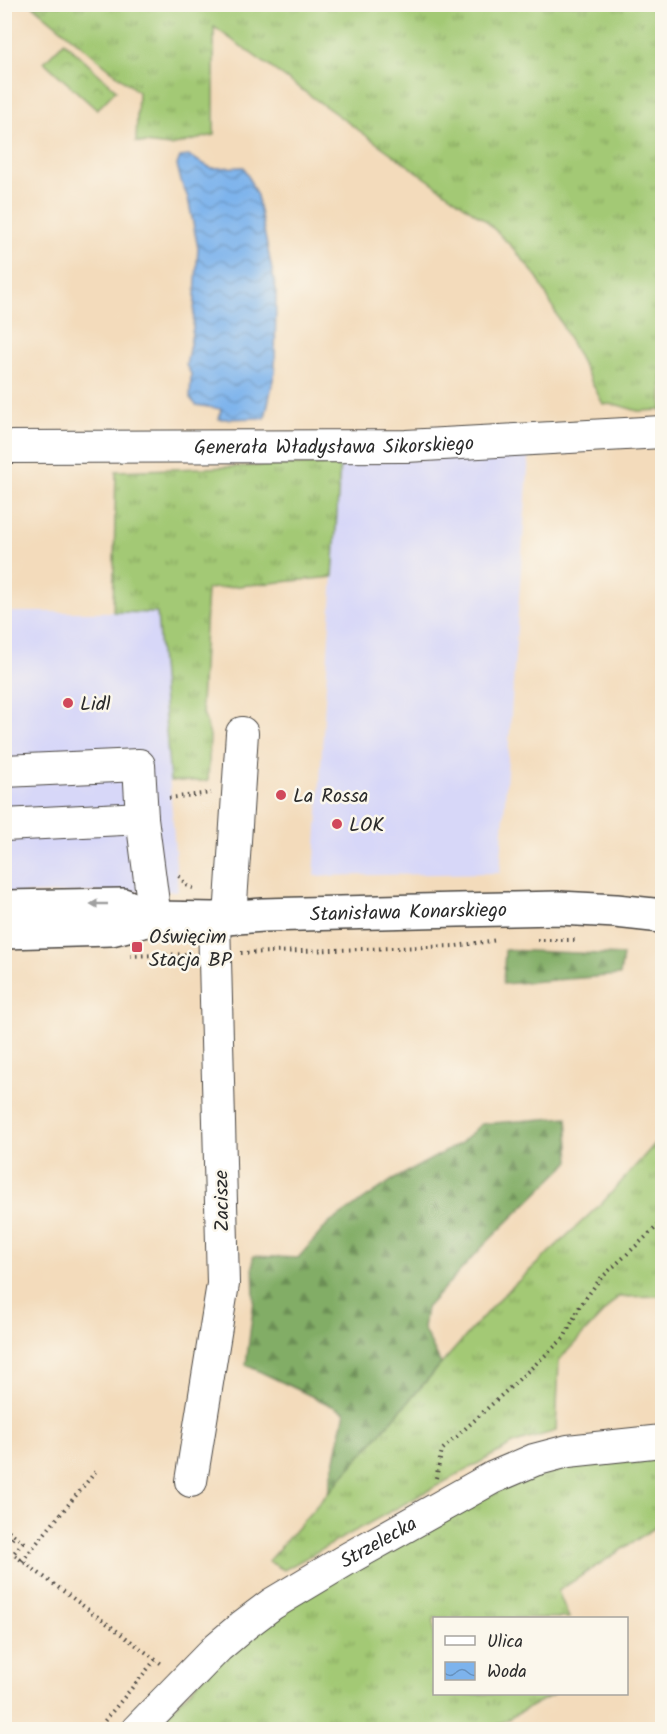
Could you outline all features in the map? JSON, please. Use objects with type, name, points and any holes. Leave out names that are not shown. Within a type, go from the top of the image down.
[{"type":"main road","name":"Stanisława Konarskiego","points":[[4,907],[123,905],[155,918]]},
{"type":"main road","name":"Stanisława Konarskiego","points":[[4,932],[111,929],[155,918],[222,918],[263,915],[559,908],[663,916]]},
{"type":"street","name":"Generała Władysława Sikorskiego","points":[[4,447],[406,446],[663,432]]},
{"type":"street","name":"Zacisze","points":[[191,1480],[223,1284],[215,953],[222,918],[242,733]]},
{"type":"street","points":[[4,771],[139,765],[142,818],[155,918]]},
{"type":"street","points":[[4,825],[142,818]]},
{"type":"street","name":"Strzelecka","points":[[137,1730],[218,1647],[272,1604],[492,1478],[534,1460],[568,1450],[663,1441]]},
{"type":"path","points":[[169,798],[211,793],[239,769]]},
{"type":"path","points":[[122,956],[456,946],[501,940]]},
{"type":"path","points":[[533,940],[576,940]]},
{"type":"path","points":[[435,1479],[442,1450],[564,1338],[580,1306],[600,1278],[663,1222]]},
{"type":"path","points":[[22,1561],[96,1471]]},
{"type":"path","points":[[4,1527],[23,1542],[13,1554],[165,1667]]},
{"type":"path","points":[[4,1548],[15,1535]]},
{"type":"path","points":[[97,1730],[155,1660]]},
{"type":"path","points":[[4,1719],[18,1730]]},
{"type":"shaded area","points":[[529,454],[500,873],[314,876],[340,463]]},
{"type":"shaded area","points":[[4,612],[157,612],[178,891],[5,894]]},
{"type":"green space","points":[[32,5],[662,5],[662,410],[638,411],[618,405],[603,404],[537,277],[486,221],[214,27],[214,135],[171,146],[136,142],[138,92]]},
{"type":"green space","points":[[64,42],[116,90],[97,110],[44,62]]},
{"type":"green space","points":[[340,463],[333,577],[207,589],[201,705],[210,736],[208,781],[170,781],[157,613],[113,612],[116,471]]},
{"type":"green space","points":[[505,950],[623,955],[620,975],[503,984]]},
{"type":"green space","points":[[567,1117],[570,1161],[485,1244],[426,1308],[423,1328],[441,1364],[328,1493],[345,1412],[246,1365],[254,1300],[253,1256],[298,1258],[328,1224],[391,1181],[461,1143],[481,1124]]},
{"type":"green space","points":[[662,1136],[662,1296],[618,1297],[559,1360],[556,1431],[515,1443],[284,1570],[268,1561],[495,1303],[605,1200]]},
{"type":"green space","points":[[662,1451],[662,1523],[558,1591],[569,1617],[433,1617],[433,1695],[552,1695],[490,1729],[152,1730],[229,1650],[290,1602],[489,1495],[559,1464]]},
{"type":"water","points":[[189,156],[211,168],[244,167],[257,196],[276,290],[275,371],[265,418],[219,419],[221,409],[196,405],[190,398],[191,374],[186,365],[193,328],[198,248],[188,198],[177,165],[180,157]]},
{"type":"place","name":"Lidl","points":[[68,703]]},
{"type":"place","name":"La Rossa","points":[[281,795]]},
{"type":"place","name":"LOK","points":[[337,824]]},
{"type":"place","name":"Oświęcim Stacja BP","points":[[137,947]]}]
